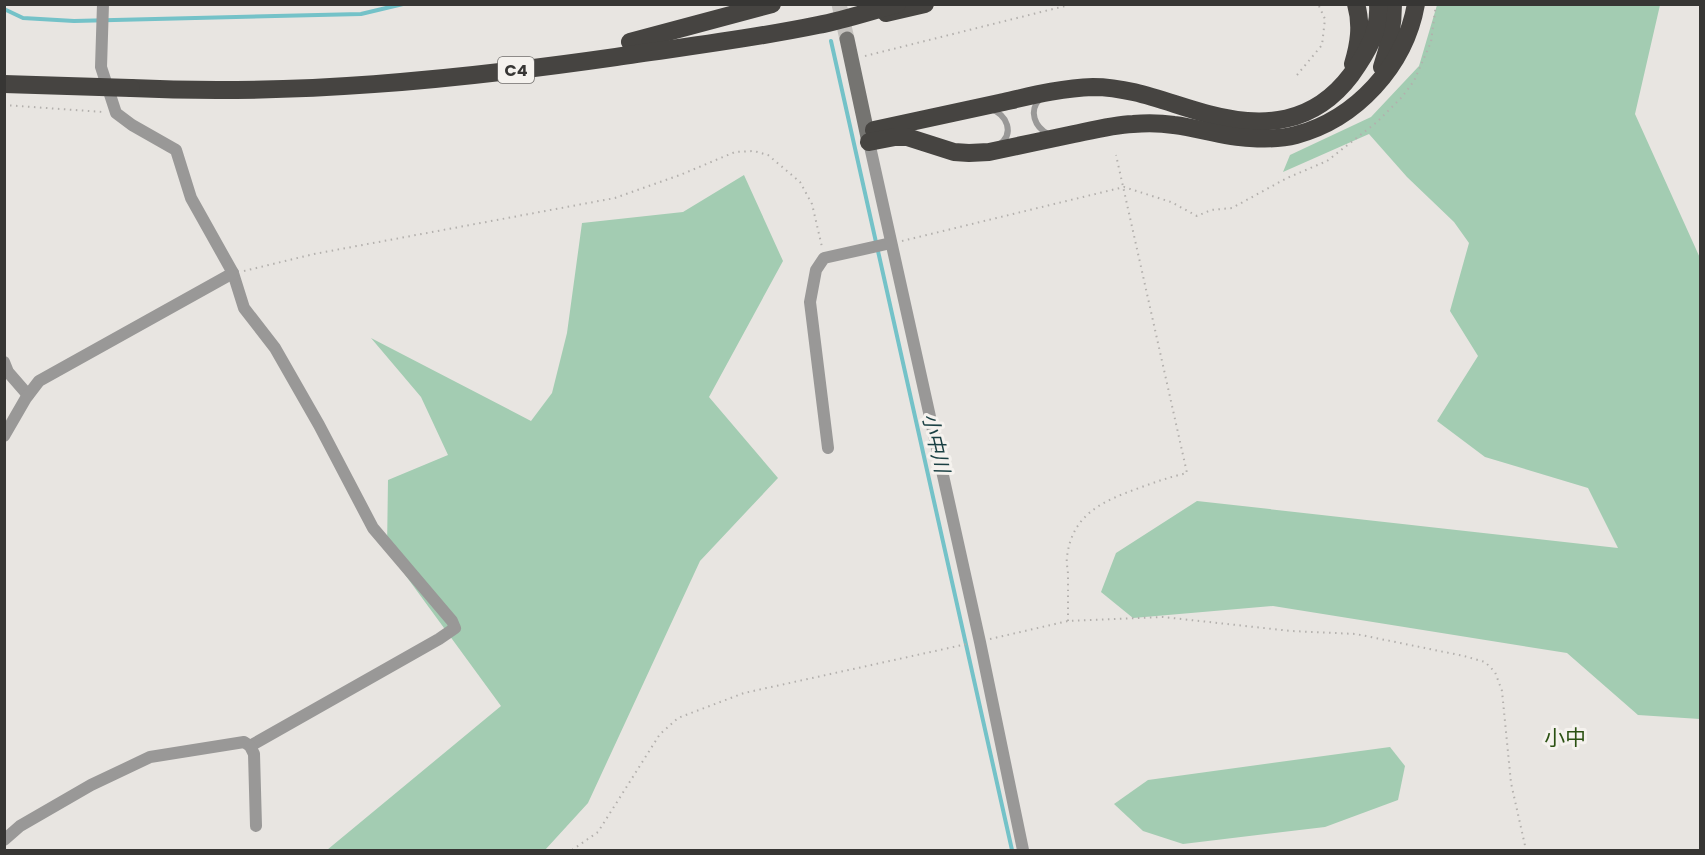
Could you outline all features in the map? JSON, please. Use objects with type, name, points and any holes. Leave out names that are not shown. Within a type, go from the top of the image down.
[{"type":"highway","points":[[630,42],[772,4]]},
{"type":"highway","name":"C4","points":[[131,88],[189,82],[335,76],[429,69],[760,24],[860,4]]},
{"type":"highway","name":"C4","points":[[4,84],[190,91],[392,83],[553,66],[754,37],[819,25],[897,4]]},
{"type":"highway","points":[[819,25],[925,4]]},
{"type":"highway","points":[[1347,80],[1358,45],[1360,28],[1356,4]]},
{"type":"highway","points":[[867,137],[982,106],[1048,92],[1095,87],[1144,95],[1242,121],[1282,120],[1320,106],[1347,80],[1369,48],[1375,31],[1378,4]]},
{"type":"highway","points":[[1370,90],[1387,53],[1393,19],[1393,4]]},
{"type":"highway","points":[[867,137],[907,137],[954,152],[969,153],[989,152],[1130,124],[1173,125],[1247,138],[1294,135],[1335,119],[1355,105],[1370,90],[1397,57],[1408,35],[1416,4]]},
{"type":"street","points":[[103,4],[102,67],[116,113],[132,125],[176,150],[191,198],[233,273],[244,309],[274,348],[319,425],[373,528],[452,621],[455,628],[250,746]]},
{"type":"street","points":[[847,39],[888,244],[980,642],[1023,850]]},
{"type":"street","points":[[828,448],[810,302],[816,270],[824,258],[888,244]]},
{"type":"street","points":[[4,436],[39,381],[233,273]]},
{"type":"street","points":[[4,362],[8,372],[28,395]]},
{"type":"street","points":[[4,840],[20,826],[70,797],[150,757],[244,742],[250,746],[254,754],[256,826]]},
{"type":"lane","points":[[1048,92],[1036,103],[1034,117],[1036,125],[1042,131],[1060,137]]},
{"type":"lane","points":[[982,106],[1000,113],[1008,127],[1008,134],[1004,141],[989,152]]},
{"type":"path","points":[[851,59],[1073,4]]},
{"type":"path","points":[[1297,75],[1322,45],[1325,19],[1318,4]]},
{"type":"path","points":[[4,105],[116,113]]},
{"type":"path","points":[[233,273],[314,254],[615,198],[735,152],[754,151],[768,155],[800,182],[812,204],[824,258]]},
{"type":"path","points":[[1068,621],[1066,559],[1069,544],[1077,528],[1088,514],[1109,499],[1166,477],[1187,473],[1116,155]]},
{"type":"path","points":[[888,244],[1124,187]]},
{"type":"path","points":[[572,850],[598,832],[660,734],[678,718],[744,693],[1068,621],[1163,617],[1291,631],[1356,634],[1485,662],[1495,672],[1502,690],[1510,783],[1527,850]]},
{"type":"green space","points":[[1437,5],[1660,5],[1635,114],[1700,258],[1700,719],[1638,715],[1567,653],[1273,606],[1133,618],[1101,592],[1116,553],[1197,501],[1618,548],[1588,488],[1485,457],[1437,421],[1478,356],[1450,311],[1469,243],[1454,222],[1407,177],[1369,134],[1283,172],[1290,155],[1371,117],[1419,66]]},
{"type":"green space","points":[[744,175],[783,261],[709,397],[778,478],[700,561],[588,803],[545,850],[327,850],[501,706],[387,550],[388,480],[448,455],[421,397],[371,338],[531,421],[552,393],[567,333],[582,223],[683,212]]},
{"type":"green space","points":[[1390,747],[1405,766],[1398,800],[1325,827],[1183,844],[1143,831],[1114,804],[1148,780]]},
{"type":"waterway","name":"小中川","points":[[4,9],[23,18],[74,21],[361,14],[403,4]]},
{"type":"waterway","name":"小中川","points":[[831,41],[1012,850]]},
{"type":"tunnel","points":[[839,4],[847,39]]},
{"type":"district","name":"小中","points":[[1565,738]]}]
